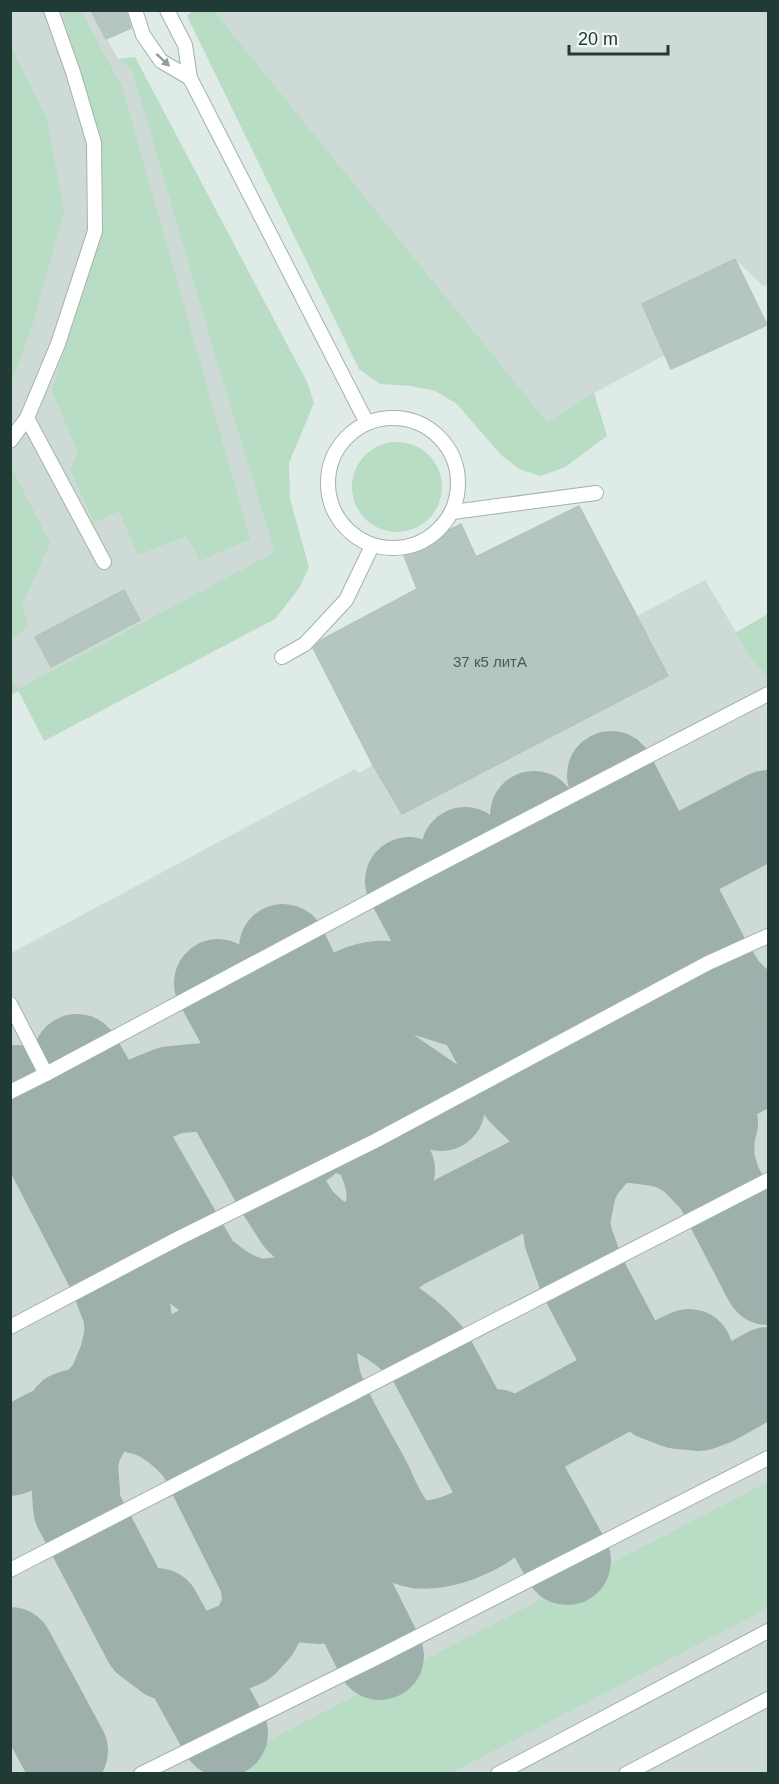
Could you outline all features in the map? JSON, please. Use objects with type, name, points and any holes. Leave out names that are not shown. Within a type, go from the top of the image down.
[{"type":"lane","points":[[10,441],[27,418],[58,344],[95,231],[94,143],[73,72],[51,10]]},
{"type":"lane","points":[[135,10],[143,35],[161,61],[190,78]]},
{"type":"lane","points":[[167,10],[185,45],[190,78],[367,423]]},
{"type":"lane","points":[[398,417],[428,427],[450,450],[459,480],[453,512],[433,536],[404,548],[372,546],[346,529],[330,502],[328,470],[342,442],[367,423],[398,417]]},
{"type":"lane","points":[[27,418],[104,562]]},
{"type":"lane","points":[[453,512],[596,493]]},
{"type":"lane","points":[[282,657],[305,644],[346,600],[372,546]]},
{"type":"lane","points":[[10,1092],[421,874],[768,694]]},
{"type":"lane","points":[[10,1327],[178,1238],[403,1127],[708,963],[768,936]]},
{"type":"lane","points":[[10,1004],[46,1074]]},
{"type":"lane","points":[[10,1570],[768,1180]]},
{"type":"lane","points":[[141,1773],[380,1656],[768,1458]]},
{"type":"lane","points":[[498,1773],[768,1631]]},
{"type":"lane","points":[[626,1773],[768,1699]]},
{"type":"shaded area","points":[[11,11],[91,11],[118,59],[132,70],[216,359],[276,552],[11,695]]},
{"type":"shaded area","points":[[214,11],[768,11],[768,286],[762,285],[735,259],[643,304],[665,355],[594,393],[547,423]]},
{"type":"shaded area","points":[[705,580],[736,632],[768,614],[768,1773],[11,1774],[11,953],[355,769],[359,773],[373,765],[403,814],[668,677],[637,616]]},
{"type":"green space","points":[[193,10],[214,11],[547,422],[594,393],[607,436],[565,467],[541,476],[521,470],[501,455],[457,404],[435,391],[411,386],[380,384],[359,369],[187,16]]},
{"type":"green space","points":[[62,11],[81,11],[122,87],[250,539],[200,561],[186,536],[138,555],[119,511],[94,523],[70,469],[78,453],[52,391],[104,220],[92,109]]},
{"type":"green space","points":[[11,47],[47,119],[64,212],[31,329],[11,383]]},
{"type":"green space","points":[[135,57],[307,382],[314,403],[289,463],[290,499],[309,567],[300,587],[275,619],[44,741],[18,690],[11,695],[11,677],[18,689],[275,552],[132,70],[118,59]]},
{"type":"green space","points":[[388,442],[406,442],[422,449],[435,462],[442,478],[442,496],[435,512],[422,525],[406,532],[388,532],[372,525],[359,512],[352,496],[352,478],[359,462],[372,449]]},
{"type":"green space","points":[[11,467],[50,543],[22,605],[28,626],[11,640]]},
{"type":"green space","points":[[768,614],[768,677],[750,657],[736,633]]},
{"type":"green space","points":[[768,1482],[768,1608],[451,1773],[206,1773]]},
{"type":"building","points":[[91,10],[126,10],[131,28],[106,39]]},
{"type":"building","points":[[735,259],[767,325],[671,369],[642,304]]},
{"type":"building","points":[[579,506],[668,676],[402,814],[373,765],[313,648],[321,640],[417,589],[403,553],[461,524],[476,557]]},
{"type":"building","points":[[124,590],[140,620],[51,667],[35,637]]},
{"type":"taxiway","points":[[611,775],[708,963],[725,990],[745,1009]]},
{"type":"taxiway","points":[[622,913],[642,882],[768,814]]},
{"type":"taxiway","points":[[409,881],[522,1092],[549,1118],[573,1128],[620,1135],[642,1100],[648,1081],[650,1060],[644,1029],[624,984],[534,815]]},
{"type":"taxiway","points":[[465,851],[582,1075],[593,1088],[609,1096],[639,1107],[676,1106],[708,1077],[720,1053],[727,1027],[725,1004],[708,963]]},
{"type":"taxiway","points":[[283,948],[391,1170]]},
{"type":"taxiway","points":[[218,983],[305,1142]]},
{"type":"taxiway","points":[[318,1022],[346,996],[360,989],[388,985],[421,991],[511,1021]]},
{"type":"taxiway","points":[[319,1023],[441,1107]]},
{"type":"taxiway","points":[[77,1058],[198,1269],[228,1291],[255,1302],[322,1299],[340,1302],[357,1306],[388,1320],[429,1355],[502,1491],[501,1509],[495,1517],[473,1532],[459,1538],[430,1544],[418,1544],[401,1536],[384,1516],[335,1423],[318,1383],[313,1356],[319,1324],[327,1304],[333,1295],[345,1276]]},
{"type":"taxiway","points":[[10,1452],[139,1386],[171,1364],[768,1059]]},
{"type":"taxiway","points":[[89,1228],[90,1199],[100,1159],[116,1128],[137,1104],[171,1090],[204,1087],[286,1107],[375,1141],[389,1181],[390,1204],[384,1227],[361,1268]]},
{"type":"taxiway","points":[[17,1089],[112,1273],[127,1312],[129,1334],[123,1359],[111,1388],[94,1408],[70,1415]]},
{"type":"taxiway","points":[[227,1096],[279,1189],[299,1220],[315,1235],[333,1246],[357,1251],[395,1251]]},
{"type":"taxiway","points":[[714,1123],[710,1159],[717,1183],[768,1281]]},
{"type":"taxiway","points":[[717,1183],[692,1157],[677,1148],[662,1143],[621,1139],[601,1145],[581,1169],[573,1185],[566,1221],[568,1237],[582,1276],[636,1378],[657,1397],[678,1405],[699,1407],[715,1401],[768,1371]]},
{"type":"taxiway","points":[[270,1436],[264,1400],[265,1368],[275,1338],[296,1307]]},
{"type":"taxiway","points":[[505,1449],[636,1378],[689,1353]]},
{"type":"taxiway","points":[[198,1391],[194,1419],[200,1451],[264,1579],[290,1595],[320,1600]]},
{"type":"taxiway","points":[[222,1399],[257,1422],[270,1436],[380,1656]]},
{"type":"taxiway","points":[[200,1451],[177,1429],[155,1415],[130,1408],[99,1405],[78,1445],[74,1463],[77,1508],[147,1641],[167,1656],[183,1660],[205,1659],[244,1643],[256,1630],[267,1608],[264,1579]]},
{"type":"taxiway","points":[[496,1433],[567,1561]]},
{"type":"taxiway","points":[[157,1612],[224,1733]]},
{"type":"taxiway","points":[[10,1651],[64,1751]]}]
